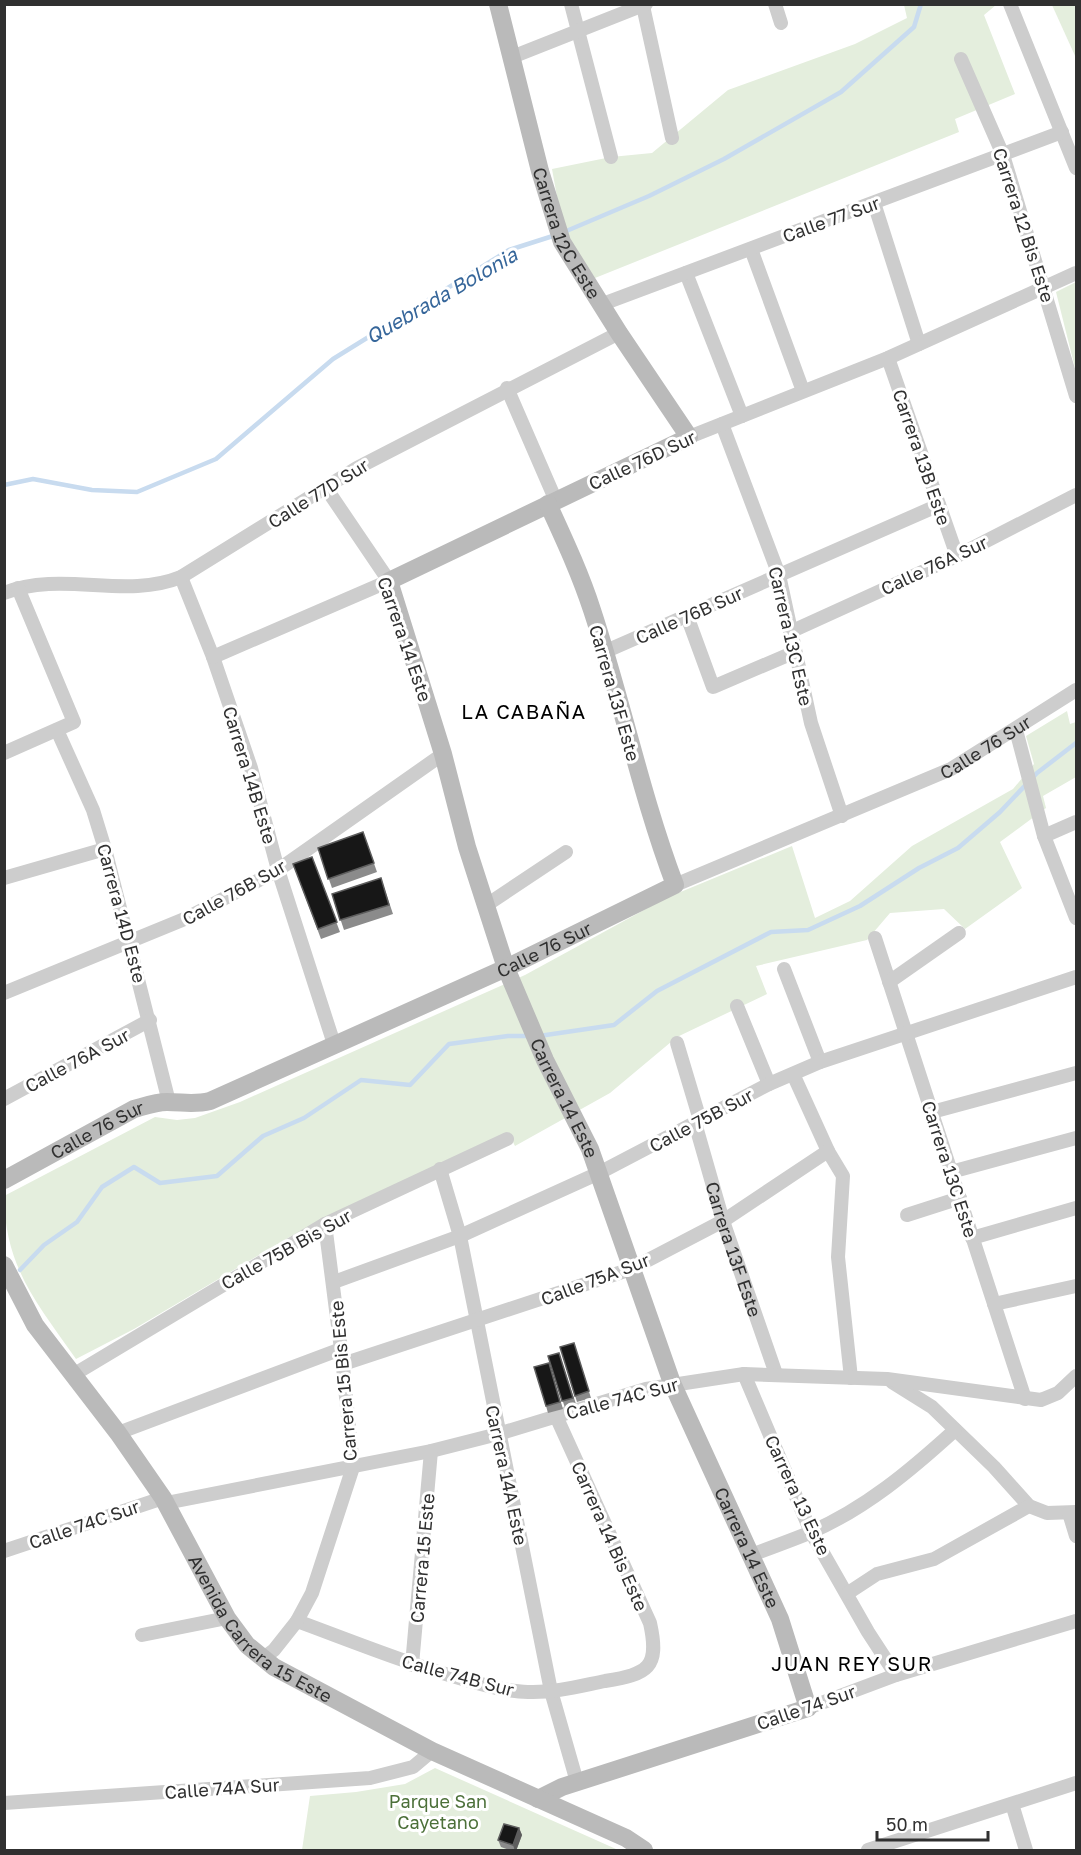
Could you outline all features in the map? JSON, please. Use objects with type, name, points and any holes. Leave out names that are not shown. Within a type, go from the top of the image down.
[{"type":"street","name":"Carrera 12C Este","points":[[498,4],[559,233],[600,305],[689,437]]},
{"type":"street","points":[[571,4],[611,157]]},
{"type":"street","points":[[775,4],[781,22]]},
{"type":"street","points":[[1010,4],[1077,168]]},
{"type":"street","points":[[513,57],[644,5],[672,138]]},
{"type":"street","name":"Carrera 12 Bis Este","points":[[961,58],[1003,155],[1077,396]]},
{"type":"street","name":"Calle 77 Sur","points":[[600,305],[1062,132]]},
{"type":"street","points":[[874,203],[919,344]]},
{"type":"street","points":[[751,249],[803,392]]},
{"type":"street","points":[[686,273],[742,416]]},
{"type":"street","name":"Calle 76D Sur","points":[[213,657],[389,581],[689,437],[888,358],[1077,273]]},
{"type":"street","name":"Calle 77D Sur","points":[[11,591],[66,582],[140,588],[164,584],[181,577],[357,468],[507,388],[619,333]]},
{"type":"street","name":"Carrera 13B Este","points":[[888,358],[957,556]]},
{"type":"street","points":[[507,388],[552,503]]},
{"type":"street","name":"Carrera 13C Este","points":[[722,424],[779,575],[811,723],[842,816]]},
{"type":"street","name":"Carrera 14 Este","points":[[326,488],[389,581],[443,754],[485,906],[506,969],[525,1017],[580,1128],[599,1173],[672,1383],[749,1556],[780,1619],[808,1708]]},
{"type":"street","name":"Calle 76A Sur","points":[[790,632],[957,556],[1077,495]]},
{"type":"street","name":"Carrera 13F Este","points":[[552,503],[580,576],[604,652],[644,799],[675,885]]},
{"type":"street","name":"Calle 76B Sur","points":[[604,652],[939,505]]},
{"type":"street","name":"Carrera 14B Este","points":[[181,577],[213,657],[251,768],[278,870],[334,1044]]},
{"type":"street","points":[[4,753],[74,722],[11,591]]},
{"type":"street","points":[[687,616],[713,687],[795,652]]},
{"type":"street","name":"Calle 76 Sur","points":[[4,1180],[114,1119],[143,1107],[169,1102],[196,1105],[210,1101],[506,969],[675,885],[951,769],[1077,690]]},
{"type":"street","name":"Carrera 14D Este","points":[[57,730],[93,810],[105,849],[131,943],[169,1102]]},
{"type":"street","points":[[1016,730],[1044,836],[1077,918]]},
{"type":"street","name":"Calle 76B Sur","points":[[4,993],[131,943],[187,918],[278,870],[443,754]]},
{"type":"street","points":[[1044,836],[1077,822]]},
{"type":"street","points":[[4,878],[105,849]]},
{"type":"street","points":[[485,906],[566,852]]},
{"type":"street","points":[[889,982],[959,933]]},
{"type":"street","name":"Carrera 13C Este","points":[[875,938],[1025,1399]]},
{"type":"street","points":[[784,969],[820,1062]]},
{"type":"street","name":"Calle 75B Sur","points":[[334,1282],[460,1236],[599,1173],[770,1084],[820,1062],[1077,977]]},
{"type":"street","points":[[737,1006],[770,1084]]},
{"type":"street","name":"Calle 76A Sur","points":[[4,1099],[150,1020]]},
{"type":"street","name":"Carrera 13F Este","points":[[677,1043],[723,1221],[776,1374]]},
{"type":"street","points":[[932,1112],[1077,1073]]},
{"type":"street","points":[[793,1074],[828,1151],[843,1176],[838,1257],[851,1378]]},
{"type":"street","points":[[951,1172],[1077,1137]]},
{"type":"street","name":"Calle 75B Bis Sur","points":[[73,1375],[325,1224],[507,1139]]},
{"type":"street","name":"Calle 75A Sur","points":[[343,1364],[631,1269],[723,1221],[828,1151]]},
{"type":"street","name":"Carrera 14A Este","points":[[440,1169],[460,1236],[551,1691],[577,1782]]},
{"type":"street","points":[[907,1215],[960,1198]]},
{"type":"street","points":[[972,1238],[1077,1208]]},
{"type":"street","name":"Carrera 15 Bis Este","points":[[262,1659],[274,1650],[297,1621],[312,1593],[352,1467],[334,1282],[325,1224]]},
{"type":"street","name":"Avenida Carrera 15 Este","points":[[4,1265],[27,1312],[165,1500],[227,1618],[247,1646],[262,1659],[432,1751],[626,1839],[644,1851]]},
{"type":"street","points":[[994,1304],[1077,1286]]},
{"type":"street","points":[[118,1433],[341,1349]]},
{"type":"street","name":"Calle 74C Sur","points":[[4,1551],[165,1500],[431,1451],[498,1434],[672,1383],[744,1374],[887,1379],[1041,1400],[1058,1393],[1077,1376]]},
{"type":"street","name":"Carrera 13 Este","points":[[744,1374],[811,1532],[848,1593],[868,1632],[896,1675]]},
{"type":"street","points":[[887,1379],[932,1407],[1029,1506],[1047,1513],[1073,1513],[1077,1536]]},
{"type":"street","name":"Carrera 14 Bis Este","points":[[556,1416],[650,1623],[655,1645],[653,1659]]},
{"type":"street","points":[[749,1556],[811,1532],[877,1496],[956,1430]]},
{"type":"street","name":"Carrera 15 Este","points":[[412,1665],[431,1451]]},
{"type":"street","points":[[848,1593],[877,1574],[934,1559],[1029,1506]]},
{"type":"street","points":[[142,1635],[227,1618]]},
{"type":"street","name":"Calle 74B Sur","points":[[297,1621],[412,1665],[499,1689],[528,1692],[551,1691],[622,1678],[642,1671],[653,1659]]},
{"type":"street","name":"Calle 74 Sur","points":[[538,1799],[553,1790],[808,1708],[896,1675],[1077,1621]]},
{"type":"street","name":"Calle 74A Sur","points":[[4,1803],[370,1778],[413,1767],[432,1751]]},
{"type":"street","points":[[868,1851],[1077,1783]]},
{"type":"street","points":[[1012,1804],[1026,1851]]},
{"type":"green space","points":[[904,5],[996,5],[984,15],[1015,94],[955,119],[959,132],[595,278],[569,240],[561,219],[552,169],[611,157],[652,153],[728,90],[855,44],[907,18]]},
{"type":"green space","points":[[1052,5],[1076,5],[1076,58]]},
{"type":"green space","points":[[1076,282],[1076,372],[1056,292]]},
{"type":"green space","points":[[1067,711],[1070,724],[1076,722],[1076,777],[1043,796],[1046,808],[1000,842],[1022,888],[965,929],[944,909],[890,913],[867,940],[756,966],[767,994],[677,1037],[610,1093],[515,1146],[508,1132],[293,1235],[134,1329],[76,1359],[36,1302],[10,1244],[4,1196],[155,1117],[177,1120],[195,1118],[240,1102],[525,975],[666,898],[792,846],[815,918],[850,901],[912,846],[1013,789],[1034,764],[1026,736]]},
{"type":"green space","name":"Parque San Cayetano","points":[[435,1768],[618,1850],[302,1850],[310,1796],[405,1784]]},
{"type":"building","points":[[363,832],[374,863],[328,879],[318,848]]},
{"type":"building","points":[[312,857],[337,922],[318,929],[293,864]]},
{"type":"building","points":[[381,878],[389,905],[340,920],[332,894]]},
{"type":"building","points":[[574,1343],[589,1391],[575,1396],[560,1347]]},
{"type":"building","points":[[559,1353],[573,1398],[562,1401],[548,1356]]},
{"type":"building","points":[[549,1363],[560,1402],[546,1406],[534,1367]]},
{"type":"building","points":[[504,1824],[519,1828],[513,1845],[498,1840]]},
{"type":"waterway","name":"Quebrada Bolonia","points":[[564,232],[649,196],[724,159],[841,92],[914,27],[921,4]]},
{"type":"waterway","name":"Quebrada Bolonia","points":[[4,485],[33,479],[92,490],[137,492],[216,459],[333,359],[509,250],[556,235]]},
{"type":"waterway","points":[[539,1036],[614,1025],[657,991],[771,932],[808,930],[860,906],[919,868],[958,848],[1000,812],[1037,773],[1076,743]]},
{"type":"waterway","points":[[20,1270],[44,1245],[77,1222],[102,1187],[134,1167],[160,1183],[217,1176],[263,1136],[304,1118],[361,1080],[410,1085],[449,1044],[508,1036],[531,1036]]},
{"type":"district","name":"LA CABAÑA","points":[[524,711]]},
{"type":"district","name":"JUAN REY SUR","points":[[852,1663]]}]
